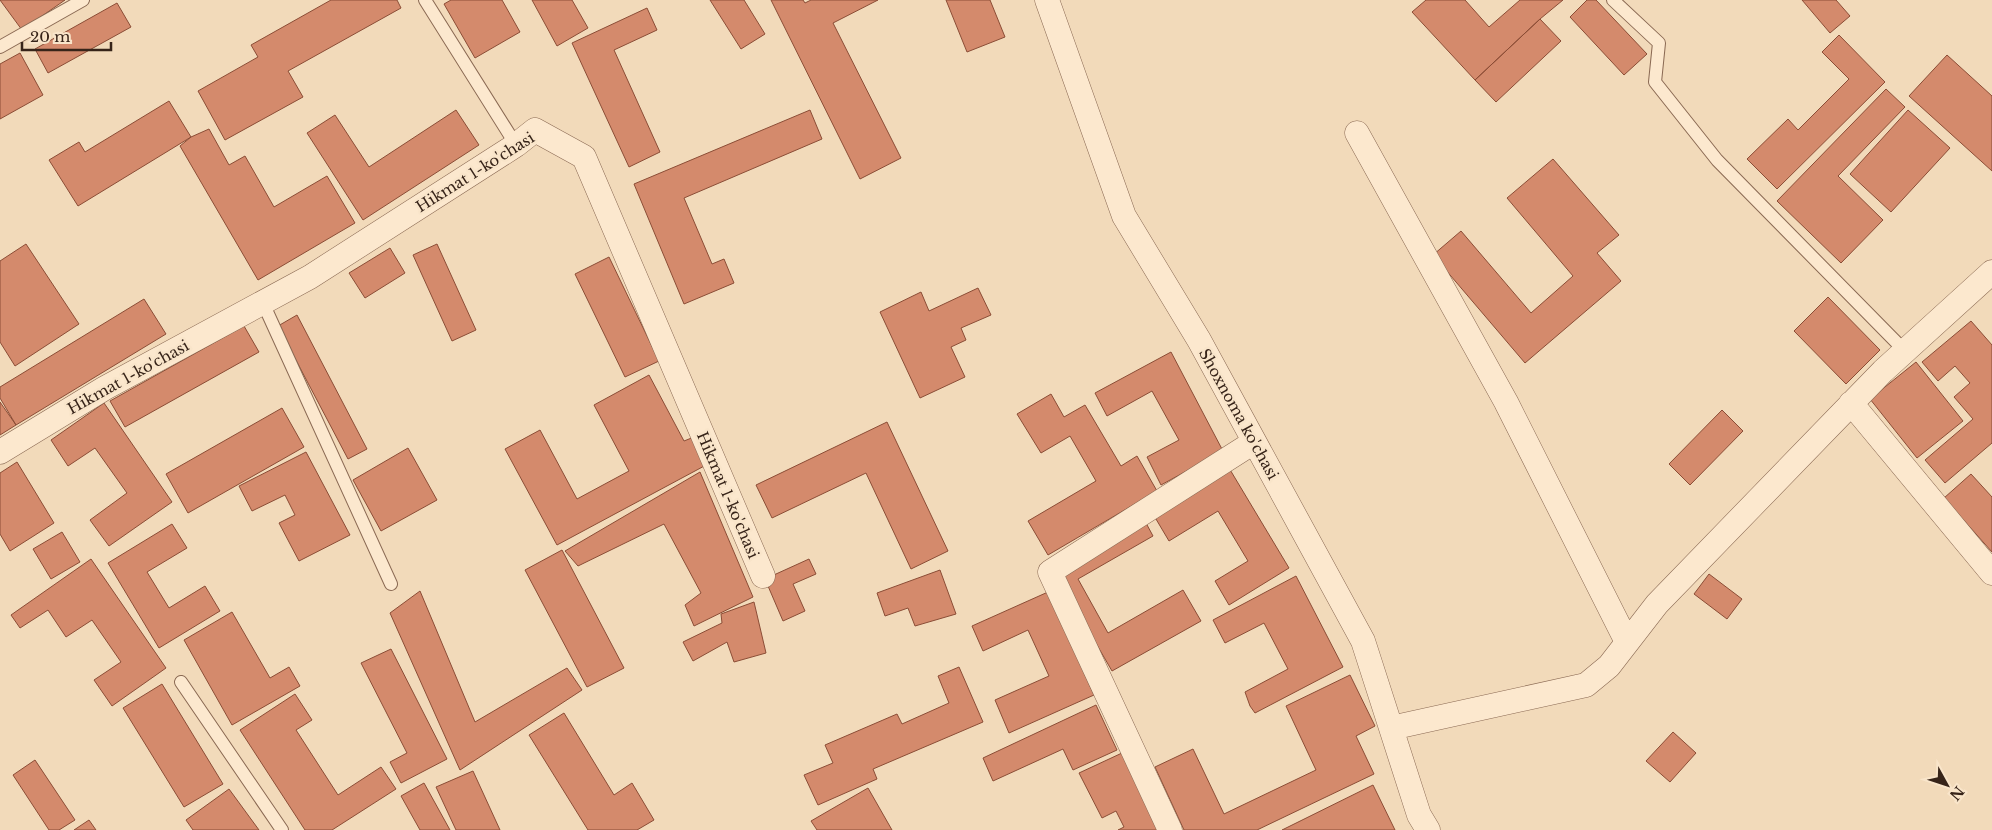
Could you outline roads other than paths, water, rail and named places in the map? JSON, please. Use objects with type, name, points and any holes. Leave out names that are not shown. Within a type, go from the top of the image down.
[{"type":"street","name":"Shoxnoma ko'chasi","points":[[1047,0],[1124,216],[1199,340],[1362,641],[1420,815],[1428,830]]},
{"type":"street","name":"Hikmat 1-ko'chasi","points":[[0,452],[105,388],[310,277],[516,146],[535,130],[584,157],[763,576]]},
{"type":"street","points":[[1357,133],[1506,402],[1627,642]]},
{"type":"street","points":[[1391,728],[1586,685],[1609,666],[1657,604],[1851,403],[1904,350],[1992,272]]},
{"type":"street","points":[[1851,403],[1992,573]]},
{"type":"street","points":[[1170,830],[1050,572],[1254,442]]},
{"type":"lane","points":[[0,48],[83,0]]},
{"type":"lane","points":[[425,0],[516,146]]},
{"type":"lane","points":[[1613,0],[1658,43],[1655,82],[1717,160],[1904,350]]},
{"type":"lane","points":[[263,303],[391,584]]},
{"type":"lane","points":[[181,682],[282,830]]}]
